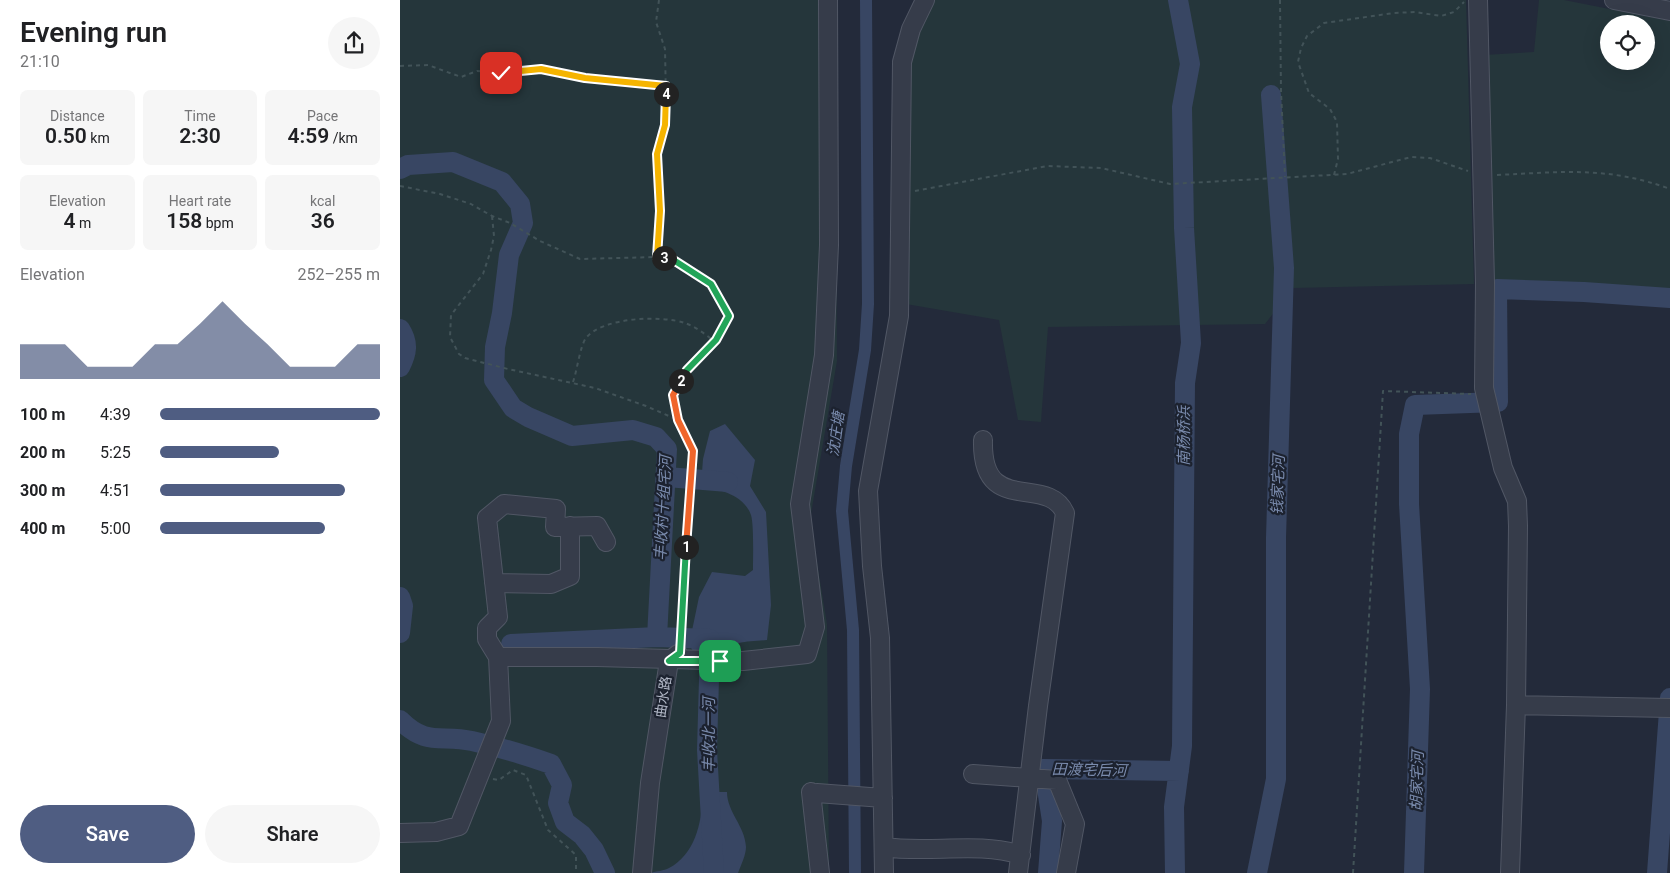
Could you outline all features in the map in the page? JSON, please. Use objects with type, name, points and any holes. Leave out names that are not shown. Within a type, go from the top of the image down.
[{"type":"street","points":[[498,657],[681,658],[743,661],[807,654],[815,627],[800,504],[824,355],[829,245],[828,0]]},
{"type":"street","points":[[884,873],[881,798],[880,638],[868,491],[899,316],[902,193],[902,62],[911,29],[925,0]]},
{"type":"street","points":[[1478,0],[1486,283],[1487,400],[1503,468],[1517,501],[1518,526],[1516,704],[1510,873]]},
{"type":"street","points":[[1614,0],[1670,11]]},
{"type":"street","points":[[983,440],[982,454],[990,475],[996,483],[1006,489],[1043,496],[1062,507],[1065,513],[1033,778],[1018,873]]},
{"type":"street","points":[[400,833],[436,832],[459,826],[501,721],[498,657],[487,639],[487,628],[498,616],[487,518],[504,504],[556,510],[555,527],[597,526],[606,542]]},
{"type":"street","points":[[494,584],[551,584],[570,576],[570,526]]},
{"type":"street","name":"曲水路","points":[[642,872],[650,783],[681,658]]},
{"type":"street","points":[[1516,704],[1663,708]]},
{"type":"street","points":[[973,774],[1057,780],[1075,824],[1066,873]]},
{"type":"street","points":[[820,873],[814,792],[881,798]]},
{"type":"street","points":[[884,847],[927,850],[968,847],[1006,850],[1021,855]]},
{"type":"path","points":[[657,257],[660,211],[657,154],[665,125],[666,86],[665,49],[656,22],[659,0]]},
{"type":"path","points":[[902,193],[1047,166],[1101,168],[1170,184],[1285,177],[1281,91],[1280,0]]},
{"type":"path","points":[[1334,175],[1338,160],[1338,122],[1330,109],[1309,93],[1298,62],[1301,48],[1307,36],[1324,23],[1394,13],[1415,12],[1441,16],[1454,12],[1466,0]]},
{"type":"path","points":[[400,66],[428,65],[462,77],[477,71],[501,73],[541,69],[585,78],[666,86]]},
{"type":"path","points":[[400,186],[463,201],[510,223],[540,241],[580,259],[657,257],[672,259],[711,284],[729,316],[714,341],[687,370],[673,395],[678,420],[693,451],[684,568],[681,658]]},
{"type":"path","points":[[492,216],[492,243],[482,274],[451,315],[450,337],[459,354],[476,361],[617,395],[678,420]]},
{"type":"path","points":[[572,383],[584,341],[593,331],[602,327],[629,320],[672,320],[694,328],[714,341]]},
{"type":"path","points":[[1353,873],[1384,391],[1436,391],[1487,400]]},
{"type":"path","points":[[478,777],[499,780],[513,770],[526,775],[548,830],[576,855],[576,873]]},
{"type":"shaded area","points":[[400,0],[835,0],[837,361],[810,520],[827,624],[829,873],[400,873]]},
{"type":"shaded area","points":[[928,0],[1466,0],[1474,284],[1293,288],[1265,324],[1048,327],[1041,422],[1018,420],[999,320],[900,303],[904,51]]},
{"type":"shaded area","points":[[1539,0],[1564,0],[1640,15],[1600,15],[1600,70],[1655,70],[1655,18],[1670,21],[1670,294],[1492,284],[1484,55],[1534,52]]},
{"type":"water","points":[[725,424],[755,460],[750,486],[766,512],[771,605],[767,640],[733,644],[716,656],[696,655],[689,645],[699,597],[712,572],[745,576],[753,570],[753,526],[748,508],[743,502],[730,494],[701,486],[703,459],[710,431]]},
{"type":"water","points":[[702,792],[727,792],[730,806],[745,839],[744,857],[738,873],[651,873],[667,869],[678,862],[692,845],[699,824]]},
{"type":"waterway","name":"沈庄塘","points":[[855,873],[853,630],[842,511],[846,466],[865,350],[868,304],[866,0]]},
{"type":"waterway","name":"南杨桥浜","points":[[1175,873],[1174,807],[1182,746],[1185,383],[1191,343],[1184,228],[1182,107],[1190,64],[1178,0]]},
{"type":"waterway","name":"钱家宅河","points":[[1257,873],[1276,779],[1276,538],[1284,268],[1271,95]]},
{"type":"waterway","name":"丰收村十组宅河","points":[[400,169],[408,165],[453,162],[502,182],[520,204],[523,223],[509,255],[502,313],[495,347],[494,380],[513,408],[528,417],[572,436],[633,430],[656,437],[667,449],[657,637],[511,644]]},
{"type":"waterway","name":"钱家宅河","points":[[1414,873],[1420,689],[1409,504],[1409,434],[1415,405],[1498,402],[1497,289],[1584,292],[1670,298]]},
{"type":"waterway","points":[[400,329],[406,343],[400,367]]},
{"type":"waterway","name":"丰收北一河","points":[[667,477],[728,482]]},
{"type":"waterway","points":[[400,597],[403,606],[400,633]]},
{"type":"waterway","points":[[657,637],[710,639]]},
{"type":"waterway","name":"丰收北一河","points":[[710,643],[707,750],[714,873]]},
{"type":"waterway","points":[[1657,873],[1670,698]]},
{"type":"waterway","points":[[400,720],[418,734],[426,737],[472,741],[512,751],[551,764],[562,785],[558,803],[565,822],[582,835],[594,850],[605,873]]},
{"type":"waterway","name":"田渡宅后河","points":[[1048,873],[1052,821],[1044,769],[1179,771]]},
{"type":"route","points":[[501,73],[541,69],[585,78],[666,86],[665,125],[657,154],[660,211],[657,257],[672,259],[711,284],[729,316],[716,340],[687,370],[673,395],[678,420],[693,451],[680,653],[669,661],[720,661]]},
{"type":"water label","name":"胡家宅河","points":[[1417,781]]}]
